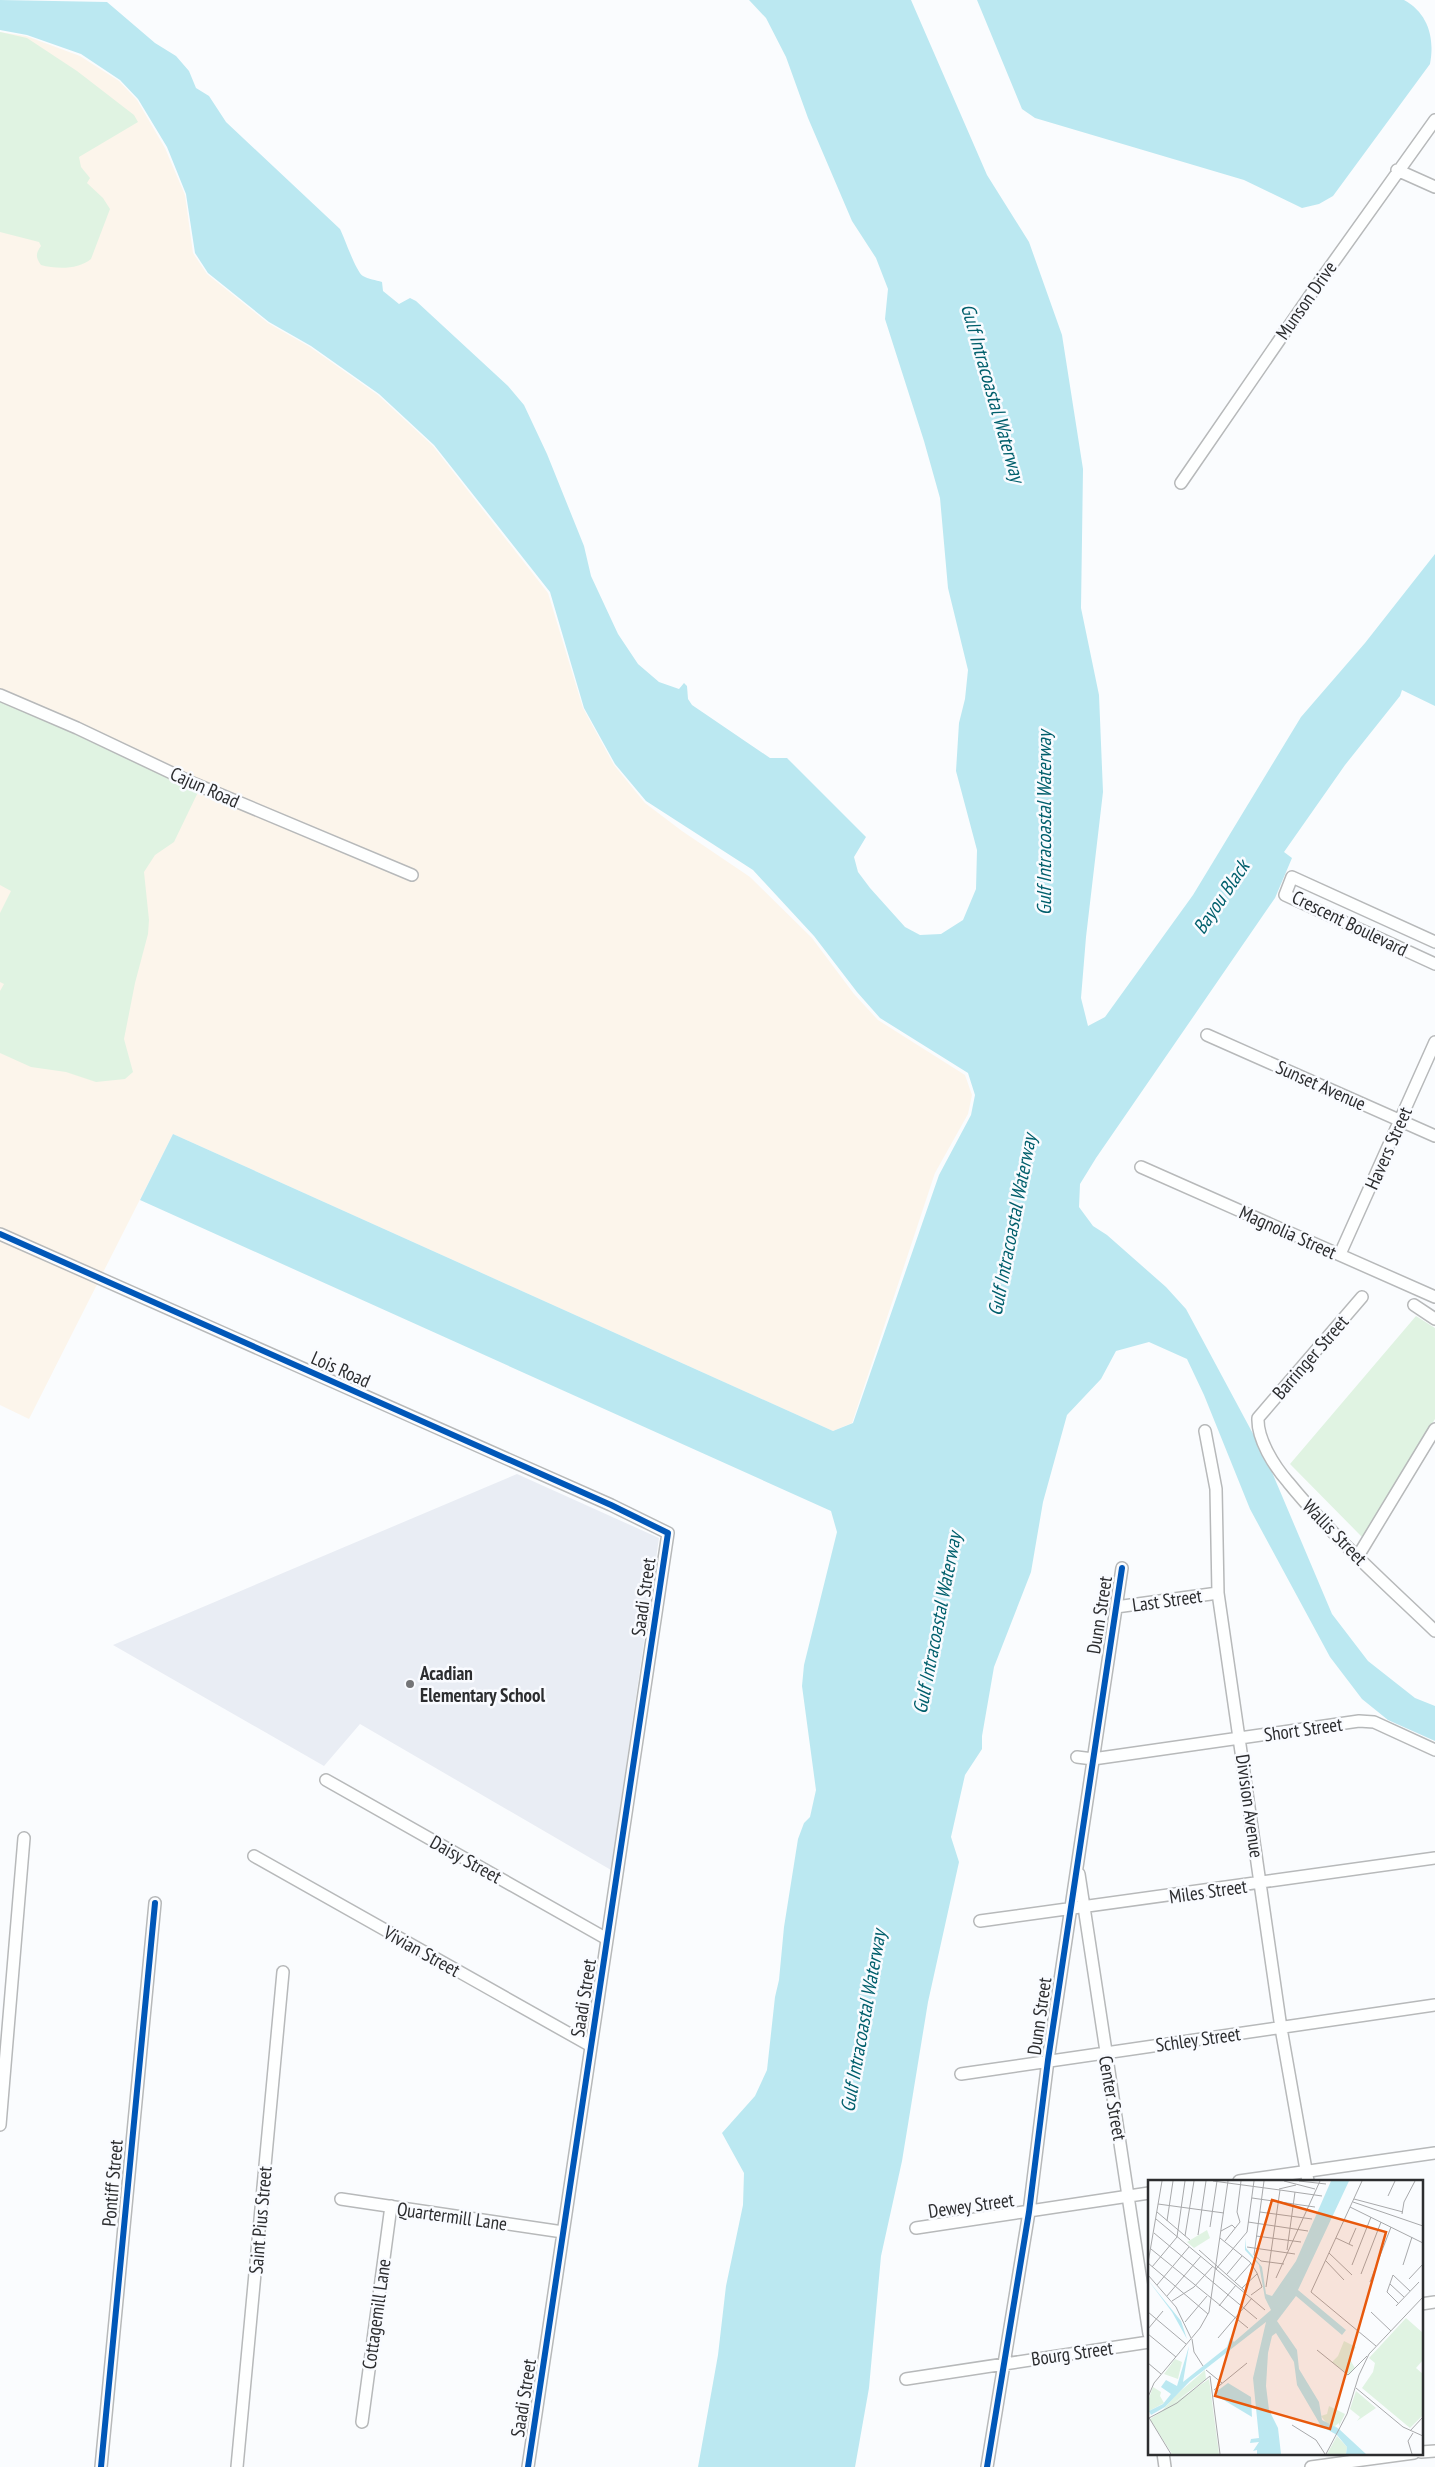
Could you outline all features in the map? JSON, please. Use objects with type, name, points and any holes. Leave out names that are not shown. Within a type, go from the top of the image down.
[{"type":"street","name":"Munson Drive","points":[[1181,482],[1398,170],[1435,120]]},
{"type":"street","points":[[1398,170],[1435,187]]},
{"type":"street","name":"Cajun Road","points":[[0,695],[77,728],[195,784],[412,875]]},
{"type":"street","name":"Crescent Boulevard","points":[[1435,942],[1292,877],[1285,895],[1435,964]]},
{"type":"street","name":"Sunset Avenue","points":[[1207,1035],[1435,1136]]},
{"type":"street","name":"Havers Street","points":[[1340,1254],[1435,1042]]},
{"type":"street","name":"Magnolia Street","points":[[1141,1167],[1435,1297]]},
{"type":"street","name":"Lois Road","points":[[0,1234],[611,1505],[668,1533]]},
{"type":"street","name":"Barringer Street","points":[[1258,1418],[1362,1297]]},
{"type":"street","points":[[1414,1305],[1435,1319]]},
{"type":"street","name":"Wallis Street","points":[[1258,1418],[1259,1430],[1273,1462],[1287,1482],[1435,1632]]},
{"type":"street","points":[[1358,1556],[1435,1429]]},
{"type":"street","name":"Division Avenue","points":[[1205,1431],[1216,1489],[1218,1593],[1281,2028],[1307,2176]]},
{"type":"street","name":"Saadi Street","points":[[528,2467],[668,1533]]},
{"type":"street","name":"Dunn Street","points":[[987,2467],[1002,2364],[1029,2212],[1048,2060],[1122,1568]]},
{"type":"street","name":"Last Street","points":[[1116,1607],[1218,1593]]},
{"type":"street","name":"Short Street","points":[[1077,1757],[1093,1759],[1359,1721],[1374,1722],[1435,1750]]},
{"type":"street","name":"Daisy Street","points":[[326,1780],[607,1939]]},
{"type":"street","points":[[0,2125],[24,1838]]},
{"type":"street","name":"Vivian Street","points":[[254,1856],[591,2046]]},
{"type":"street","name":"Miles Street","points":[[980,1921],[1435,1858]]},
{"type":"street","name":"Center Street","points":[[1077,1863],[1148,2327]]},
{"type":"street","name":"Pontiff Street","points":[[101,2467],[155,1903]]},
{"type":"street","name":"Saint Pius Street","points":[[237,2467],[283,1972]]},
{"type":"street","name":"Schley Street","points":[[961,2074],[1435,2005]]},
{"type":"street","points":[[1253,2180],[1307,2176],[1435,2153]]},
{"type":"street","name":"Dewey Street","points":[[916,2228],[1148,2193]]},
{"type":"street","name":"Quartermill Lane","points":[[341,2199],[563,2232]]},
{"type":"street","name":"Cottagemill Lane","points":[[362,2422],[391,2206]]},
{"type":"street","points":[[1422,2304],[1435,2302]]},
{"type":"street","name":"Bourg Street","points":[[906,2379],[1148,2342]]},
{"type":"street","points":[[1422,2452],[1435,2450]]},
{"type":"street","points":[[1163,2454],[1165,2467]]},
{"type":"street","points":[[1311,2467],[1406,2454]]},
{"type":"shaded area","points":[[0,32],[26,36],[80,56],[119,81],[137,100],[165,148],[185,195],[193,253],[207,274],[268,323],[310,347],[378,395],[433,446],[548,593],[583,708],[614,765],[645,803],[682,831],[750,877],[812,938],[854,994],[878,1020],[965,1075],[972,1095],[968,1114],[935,1173],[852,1423],[833,1431],[173,1134],[29,1419],[0,1405]]},
{"type":"shaded area","name":"Acadian Elementary School","points":[[517,1474],[659,1538],[611,1870],[360,1724],[324,1766],[113,1645]]},
{"type":"green space","points":[[0,32],[27,38],[77,71],[134,115],[138,122],[79,157],[81,167],[90,178],[87,183],[103,198],[110,209],[91,259],[86,263],[60,268],[41,265],[37,257],[41,246],[39,242],[0,232]]},
{"type":"green space","points":[[0,699],[200,788],[174,842],[155,855],[144,872],[149,920],[148,934],[135,983],[124,1039],[133,1072],[125,1079],[96,1082],[66,1072],[31,1067],[0,1053],[0,991],[4,984],[0,982],[0,913],[11,891],[0,885]]},
{"type":"green space","points":[[1416,1316],[1435,1328],[1435,1419],[1362,1537],[1290,1464]]},
{"type":"water","points":[[0,0],[107,2],[155,43],[176,56],[189,71],[196,88],[209,96],[226,122],[340,229],[354,262],[363,276],[382,282],[383,291],[399,304],[410,298],[416,301],[508,386],[524,405],[547,454],[584,546],[591,576],[618,634],[638,664],[659,682],[679,689],[684,683],[687,686],[688,699],[692,705],[770,758],[787,758],[866,837],[854,857],[858,872],[905,927],[920,935],[941,934],[963,920],[976,889],[977,850],[956,771],[959,723],[965,699],[968,670],[948,588],[940,498],[885,319],[888,289],[876,258],[852,221],[808,118],[786,57],[766,18],[749,0],[911,0],[987,175],[1029,242],[1062,335],[1083,469],[1081,608],[1099,695],[1103,792],[1086,937],[1081,998],[1088,1026],[1105,1017],[1193,895],[1301,717],[1365,643],[1435,554],[1435,706],[1402,690],[1400,696],[1345,765],[1284,852],[1292,858],[1275,898],[1080,1184],[1079,1207],[1093,1226],[1107,1235],[1166,1287],[1186,1309],[1266,1458],[1332,1614],[1368,1661],[1415,1698],[1435,1706],[1435,1741],[1388,1720],[1362,1699],[1330,1657],[1250,1509],[1204,1395],[1187,1359],[1149,1342],[1116,1351],[1101,1379],[1067,1415],[1043,1502],[1031,1572],[994,1667],[982,1736],[982,1749],[965,1775],[951,1837],[959,1862],[928,2002],[902,2161],[881,2256],[869,2388],[855,2467],[698,2467],[718,2355],[726,2286],[743,2205],[744,2173],[722,2133],[755,2096],[767,2070],[784,1927],[798,1839],[804,1823],[810,1817],[816,1790],[802,1686],[804,1665],[837,1532],[831,1511],[140,1200],[173,1134],[833,1431],[853,1423],[939,1175],[971,1115],[975,1095],[968,1073],[880,1018],[857,992],[814,936],[753,870],[646,801],[615,764],[584,708],[550,592],[434,445],[379,394],[311,346],[269,322],[208,273],[195,253],[186,194],[167,147],[138,99],[120,80],[81,54],[27,35],[0,30]]},
{"type":"water","points":[[977,0],[1404,0],[1419,12],[1428,27],[1431,45],[1430,64],[1333,196],[1319,204],[1302,208],[1244,180],[1035,118],[1022,109]]},
{"type":"cycle path","points":[[0,1234],[611,1505],[668,1533],[528,2467]]},
{"type":"cycle path","points":[[987,2467],[1029,2212],[1048,2060],[1122,1568]]},
{"type":"cycle path","points":[[101,2467],[155,1903]]},
{"type":"place","name":"Acadian Elementary School","points":[[410,1684]]},
{"type":"water label","name":"Gulf Intracoastal Waterway","points":[[993,393]]},
{"type":"water label","name":"Gulf Intracoastal Waterway","points":[[1044,823]]},
{"type":"water label","name":"Bayou Black","points":[[1221,897]]},
{"type":"water label","name":"Gulf Intracoastal Waterway","points":[[1012,1225]]},
{"type":"water label","name":"Gulf Intracoastal Waterway","points":[[937,1623]]},
{"type":"water label","name":"Gulf Intracoastal Waterway","points":[[863,2021]]}]
